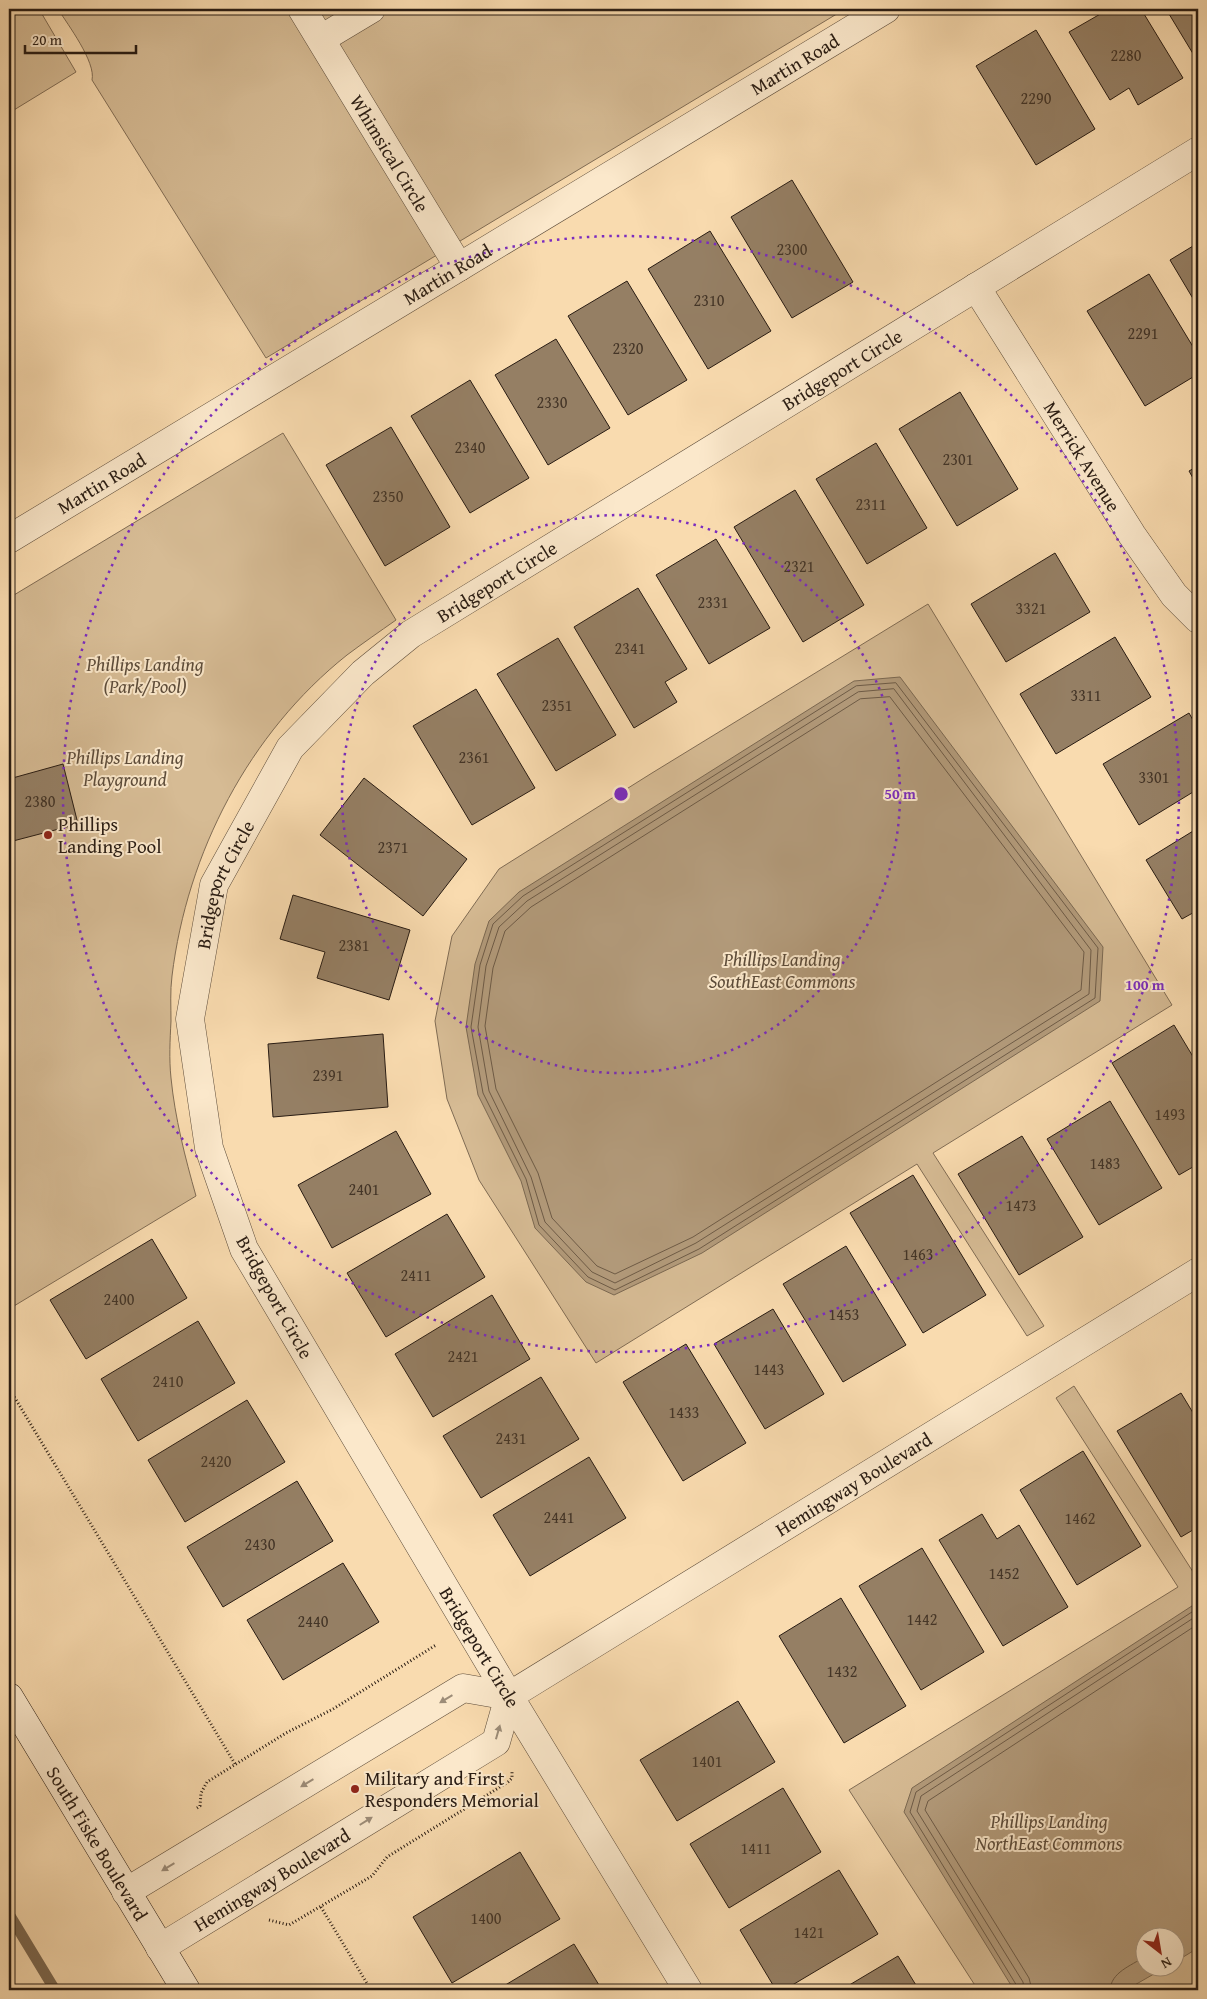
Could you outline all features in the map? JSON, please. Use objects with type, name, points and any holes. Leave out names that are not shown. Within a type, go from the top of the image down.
[{"type":"street","name":"Whimsical Circle","points":[[302,9],[459,267]]},
{"type":"street","points":[[321,39],[371,9]]},
{"type":"street","name":"Martin Road","points":[[9,539],[886,9]]},
{"type":"street","name":"Bridgeport Circle","points":[[688,1990],[509,1696],[244,1249],[209,1148],[190,1019],[214,885],[290,748],[363,673],[411,634],[1198,151]]},
{"type":"street","name":"Merrick Avenue","points":[[976,288],[1132,535],[1174,595],[1198,620]]},
{"type":"street","name":"Hemingway Boulevard","points":[[160,1948],[496,1742],[509,1696],[1198,1272]]},
{"type":"street","points":[[126,1892],[463,1688],[509,1696]]},
{"type":"street","name":"South Fiske Boulevard","points":[[9,1698],[186,1990]]},
{"type":"path","points":[[9,1388],[235,1764]]},
{"type":"path","points":[[195,1810],[200,1806],[202,1793],[207,1782],[286,1732],[333,1709],[436,1645]]},
{"type":"path","points":[[266,1919],[289,1925],[372,1876],[387,1858],[508,1782],[512,1778],[511,1768]]},
{"type":"path","points":[[321,1907],[371,1990]]},
{"type":"green space","points":[[9,9],[39,9],[76,72],[9,113]]},
{"type":"green space","points":[[58,9],[845,9],[266,358],[92,80],[92,72],[86,54]]},
{"type":"green space","name":"Phillips Landing (Park/Pool)","points":[[283,433],[396,620],[347,655],[312,686],[280,721],[253,758],[228,799],[208,841],[192,885],[180,930],[172,976],[170,1071],[184,1152],[196,1196],[9,1309],[9,598]]},
{"type":"green space","name":"Phillips Landing SouthEast Commons","points":[[928,604],[1172,1005],[933,1153],[1044,1326],[1027,1336],[917,1164],[596,1363],[479,1180],[447,1099],[435,1021],[452,936],[499,869]]},
{"type":"green space","name":"Phillips Landing NorthEast Commons","points":[[1074,1386],[1195,1575],[1198,1573],[1198,1988],[1194,1990],[978,1990],[849,1790],[1178,1587],[1056,1398]]},
{"type":"water","name":"Phillips Landing SouthEast Commons","points":[[900,677],[1103,947],[1100,1001],[702,1253],[614,1295],[586,1282],[535,1228],[521,1181],[478,1095],[466,1027],[475,964],[489,921],[519,892],[854,681]]},
{"type":"water","name":"Phillips Landing NorthEast Commons","points":[[1198,1602],[1198,1948],[1184,1957],[1184,1926],[1134,1926],[1134,1976],[1150,1976],[1126,1990],[1014,1990],[904,1812],[912,1788]]},
{"type":"building","points":[[1109,9],[1141,9],[1183,78],[1138,105],[1129,88],[1110,100],[1069,32]]},
{"type":"building","points":[[1166,9],[1198,9],[1198,62]]},
{"type":"building","points":[[1036,30],[1095,129],[1036,165],[976,66]]},
{"type":"building","points":[[792,180],[853,282],[792,318],[731,217]]},
{"type":"building","points":[[710,231],[771,331],[708,369],[648,269]]},
{"type":"building","points":[[1198,243],[1198,307],[1170,260]]},
{"type":"building","points":[[1149,274],[1198,355],[1198,374],[1145,406],[1087,311]]},
{"type":"building","points":[[627,281],[687,380],[628,415],[568,316]]},
{"type":"building","points":[[556,339],[610,428],[548,465],[495,375]]},
{"type":"building","points":[[470,380],[529,478],[470,513],[411,416]]},
{"type":"building","points":[[960,392],[1018,489],[957,526],[899,429]]},
{"type":"building","points":[[391,427],[450,527],[385,566],[326,465]]},
{"type":"building","points":[[876,443],[927,528],[867,564],[816,479]]},
{"type":"building","points":[[1198,466],[1198,487],[1189,471]]},
{"type":"building","points":[[795,490],[864,605],[803,642],[734,527]]},
{"type":"building","points":[[716,539],[770,628],[709,664],[656,575]]},
{"type":"building","points":[[1055,553],[1090,612],[1006,662],[971,604]]},
{"type":"building","points":[[638,588],[687,669],[665,682],[677,702],[634,728],[574,627]]},
{"type":"building","points":[[1115,637],[1151,697],[1056,754],[1020,694]]},
{"type":"building","points":[[558,638],[616,735],[556,771],[497,674]]},
{"type":"building","points":[[476,689],[535,788],[472,825],[413,726]]},
{"type":"building","points":[[1189,713],[1198,729],[1198,789],[1139,825],[1103,764]]},
{"type":"building","points":[[63,764],[78,824],[13,841],[9,824],[9,779]]},
{"type":"building","points":[[364,778],[467,859],[423,916],[320,835]]},
{"type":"building","points":[[1198,828],[1198,910],[1182,919],[1146,860]]},
{"type":"building","points":[[293,895],[410,930],[389,1000],[317,978],[325,952],[280,939]]},
{"type":"building","points":[[1174,1025],[1198,1065],[1198,1164],[1179,1175],[1112,1063]]},
{"type":"building","points":[[383,1034],[388,1107],[273,1117],[268,1044]]},
{"type":"building","points":[[1110,1101],[1162,1188],[1099,1225],[1047,1139]]},
{"type":"building","points":[[396,1131],[431,1194],[332,1248],[298,1185]]},
{"type":"building","points":[[1022,1136],[1083,1237],[1019,1275],[958,1174]]},
{"type":"building","points":[[913,1175],[986,1295],[923,1333],[850,1213]]},
{"type":"building","points":[[447,1214],[485,1277],[386,1337],[347,1273]]},
{"type":"building","points":[[152,1239],[187,1298],[86,1359],[50,1300]]},
{"type":"building","points":[[846,1246],[906,1345],[843,1382],[783,1284]]},
{"type":"building","points":[[492,1295],[530,1359],[433,1417],[395,1354]]},
{"type":"building","points":[[773,1309],[824,1394],[765,1429],[714,1344]]},
{"type":"building","points":[[198,1321],[235,1383],[138,1441],[101,1379]]},
{"type":"building","points":[[686,1344],[746,1443],[683,1481],[623,1382]]},
{"type":"building","points":[[541,1377],[579,1439],[481,1498],[443,1436]]},
{"type":"building","points":[[1181,1393],[1198,1421],[1198,1527],[1181,1537],[1117,1431]]},
{"type":"building","points":[[247,1400],[285,1462],[185,1522],[148,1460]]},
{"type":"building","points":[[1083,1451],[1141,1546],[1077,1585],[1020,1490]]},
{"type":"building","points":[[589,1457],[626,1518],[530,1576],[493,1515]]},
{"type":"building","points":[[297,1481],[333,1541],[223,1607],[187,1547]]},
{"type":"building","points":[[982,1514],[997,1539],[1019,1525],[1068,1607],[1003,1646],[939,1540]]},
{"type":"building","points":[[922,1548],[984,1652],[921,1690],[859,1586]]},
{"type":"building","points":[[343,1563],[379,1622],[283,1680],[247,1620]]},
{"type":"building","points":[[841,1598],[906,1706],[844,1743],[779,1636]]},
{"type":"building","points":[[738,1701],[775,1762],[677,1821],[640,1760]]},
{"type":"building","points":[[783,1788],[821,1852],[729,1908],[690,1844]]},
{"type":"building","points":[[520,1852],[560,1919],[452,1983],[413,1917]]},
{"type":"building","points":[[839,1870],[878,1934],[784,1990],[776,1990],[740,1930]]},
{"type":"building","points":[[574,1944],[602,1990],[497,1990]]},
{"type":"building","points":[[898,1956],[919,1990],[841,1990]]},
{"type":"waterway","points":[[9,1914],[55,1990]]},
{"type":"place","name":"Phillips Landing Pool","points":[[48,835]]},
{"type":"place","name":"Military and First Responders Memorial","points":[[355,1789]]},
{"type":"park label","name":"Phillips Landing Playground","points":[[125,768]]}]
